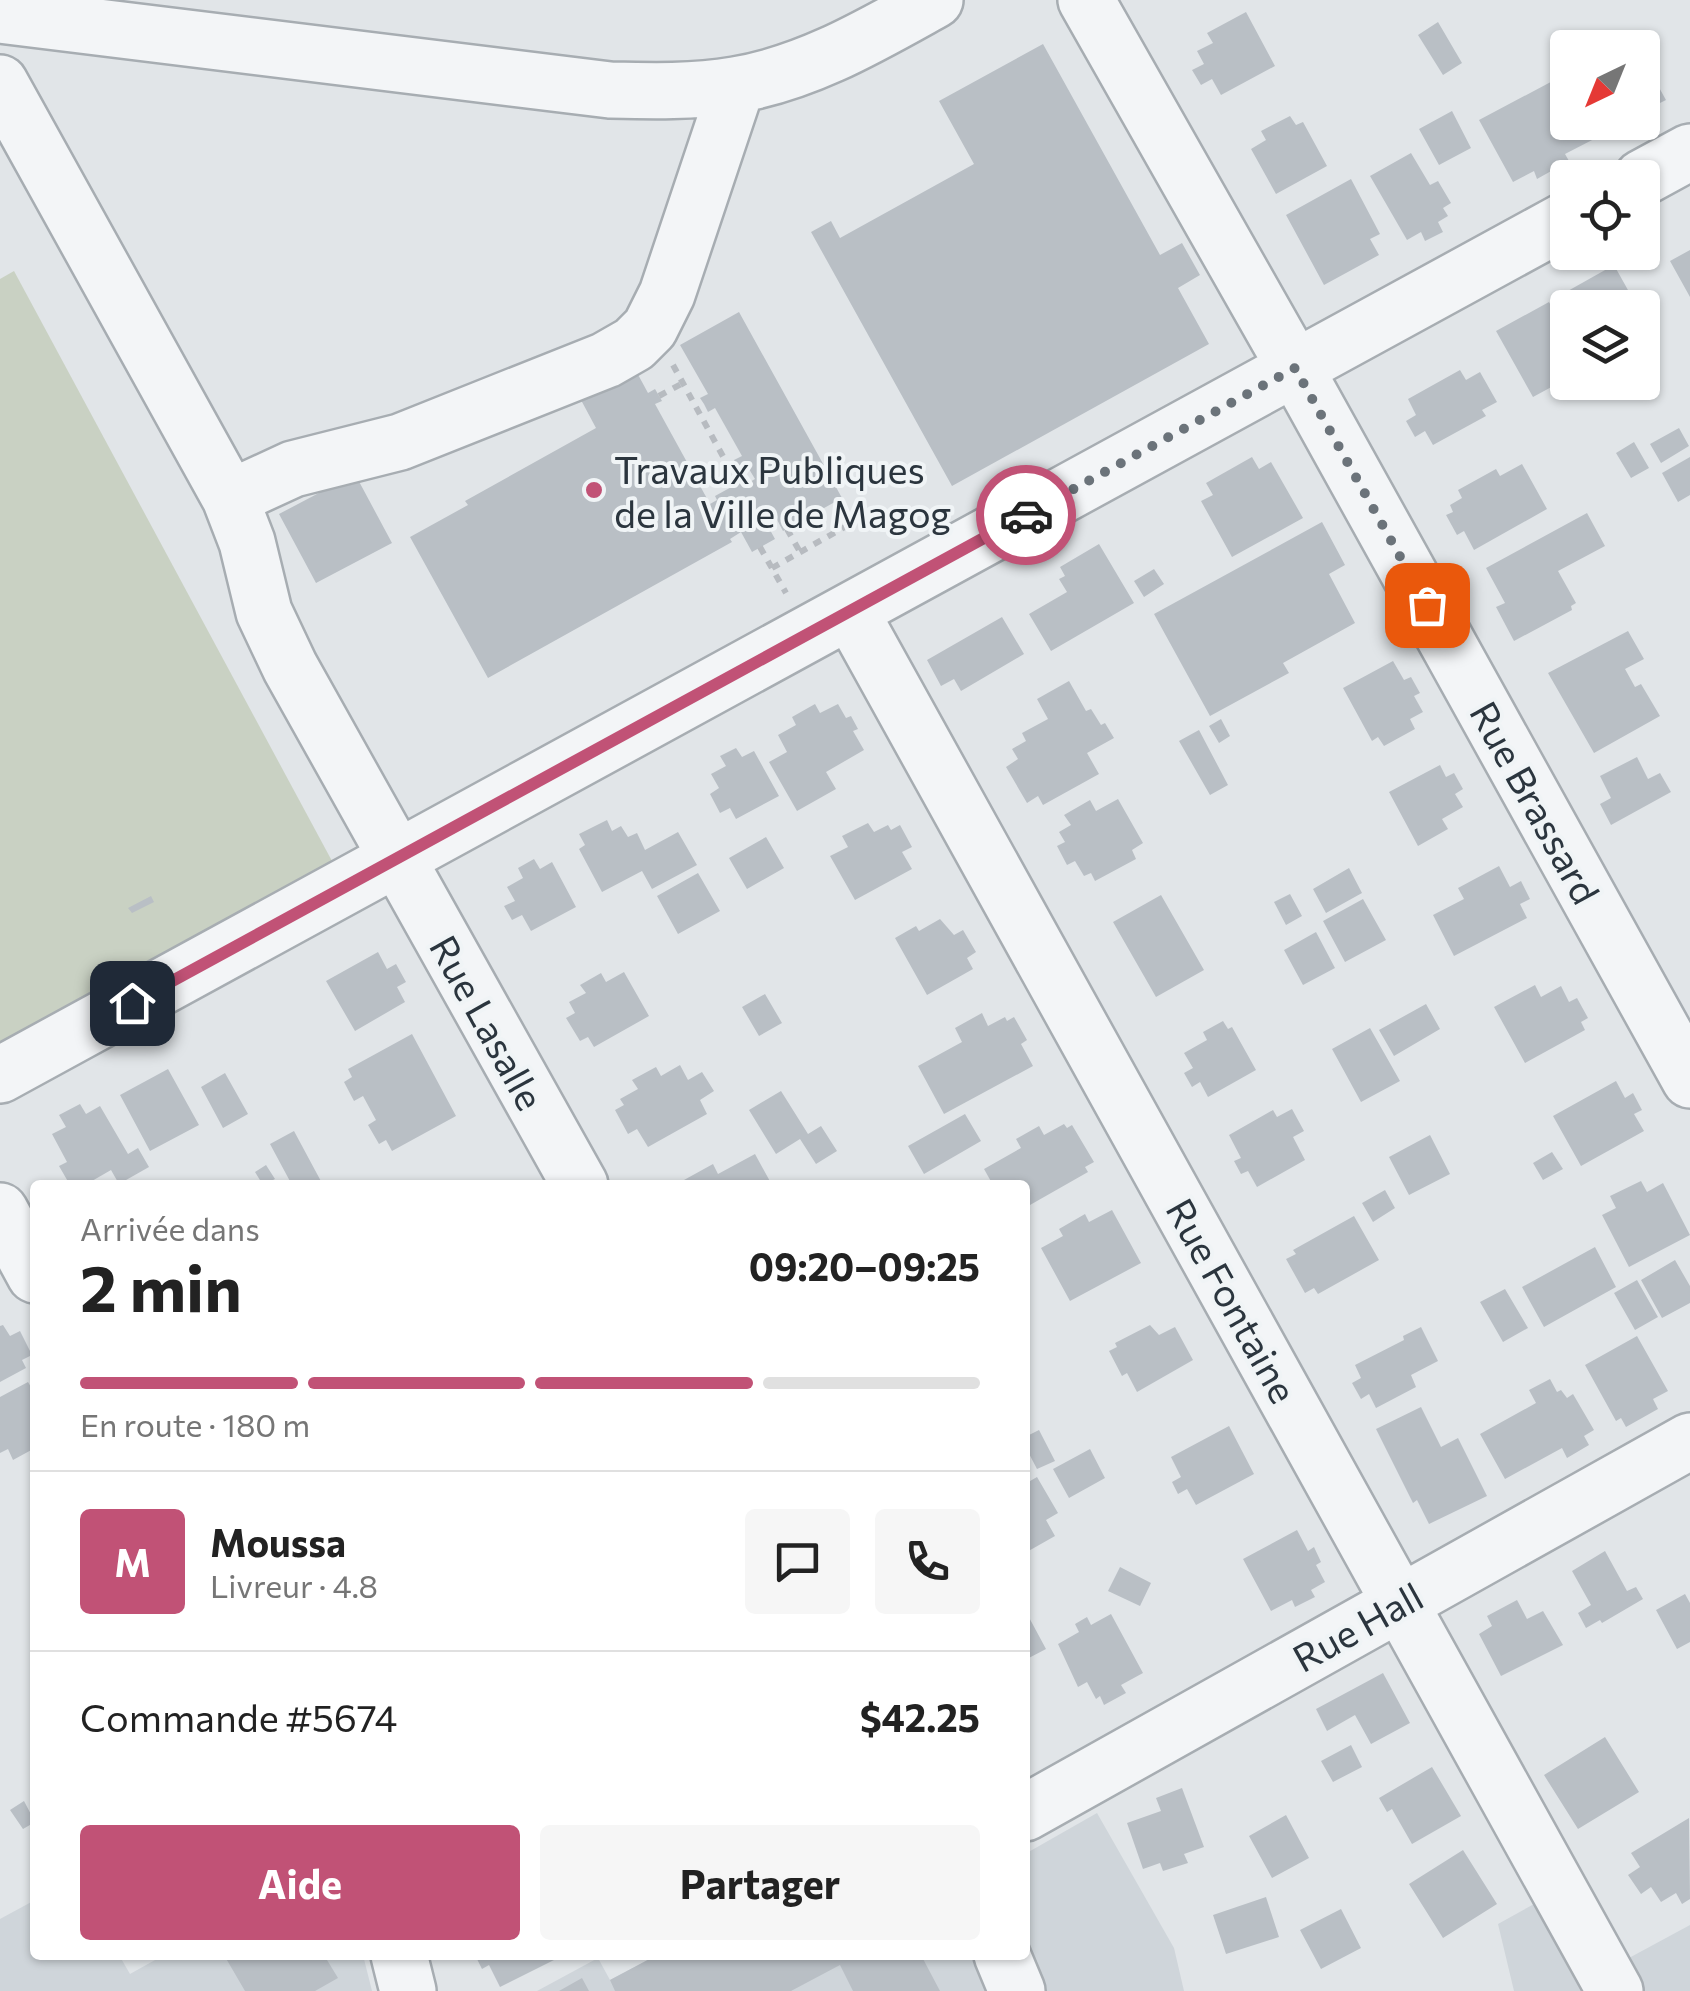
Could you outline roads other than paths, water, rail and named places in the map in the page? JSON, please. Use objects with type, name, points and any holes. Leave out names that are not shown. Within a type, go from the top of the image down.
[{"type":"street","points":[[0,15],[610,90],[674,92],[737,85],[798,68],[857,44],[936,0]]},
{"type":"street","name":"Rue Brassard","points":[[1086,0],[1690,1080]]},
{"type":"street","name":"Rue Lasalle","points":[[0,83],[230,498],[247,542],[264,612],[290,667],[577,1180]]},
{"type":"street","points":[[230,498],[293,469],[400,442],[606,360],[634,344],[650,328],[667,294],[737,85]]},
{"type":"street","points":[[1660,168],[1690,152]]},
{"type":"street","points":[[0,1075],[1550,229]]},
{"type":"street","name":"Rue Fontaine","points":[[850,611],[1614,1991]]},
{"type":"street","points":[[0,1211],[30,1266]]},
{"type":"street","name":"Rue Hall","points":[[1030,1810],[1690,1441]]},
{"type":"street","points":[[399,1960],[408,1991]]},
{"type":"street","points":[[1004,1960],[1017,1991]]},
{"type":"place","name":"Travaux Publiques de la Ville de Magog","points":[[594,490]]}]
